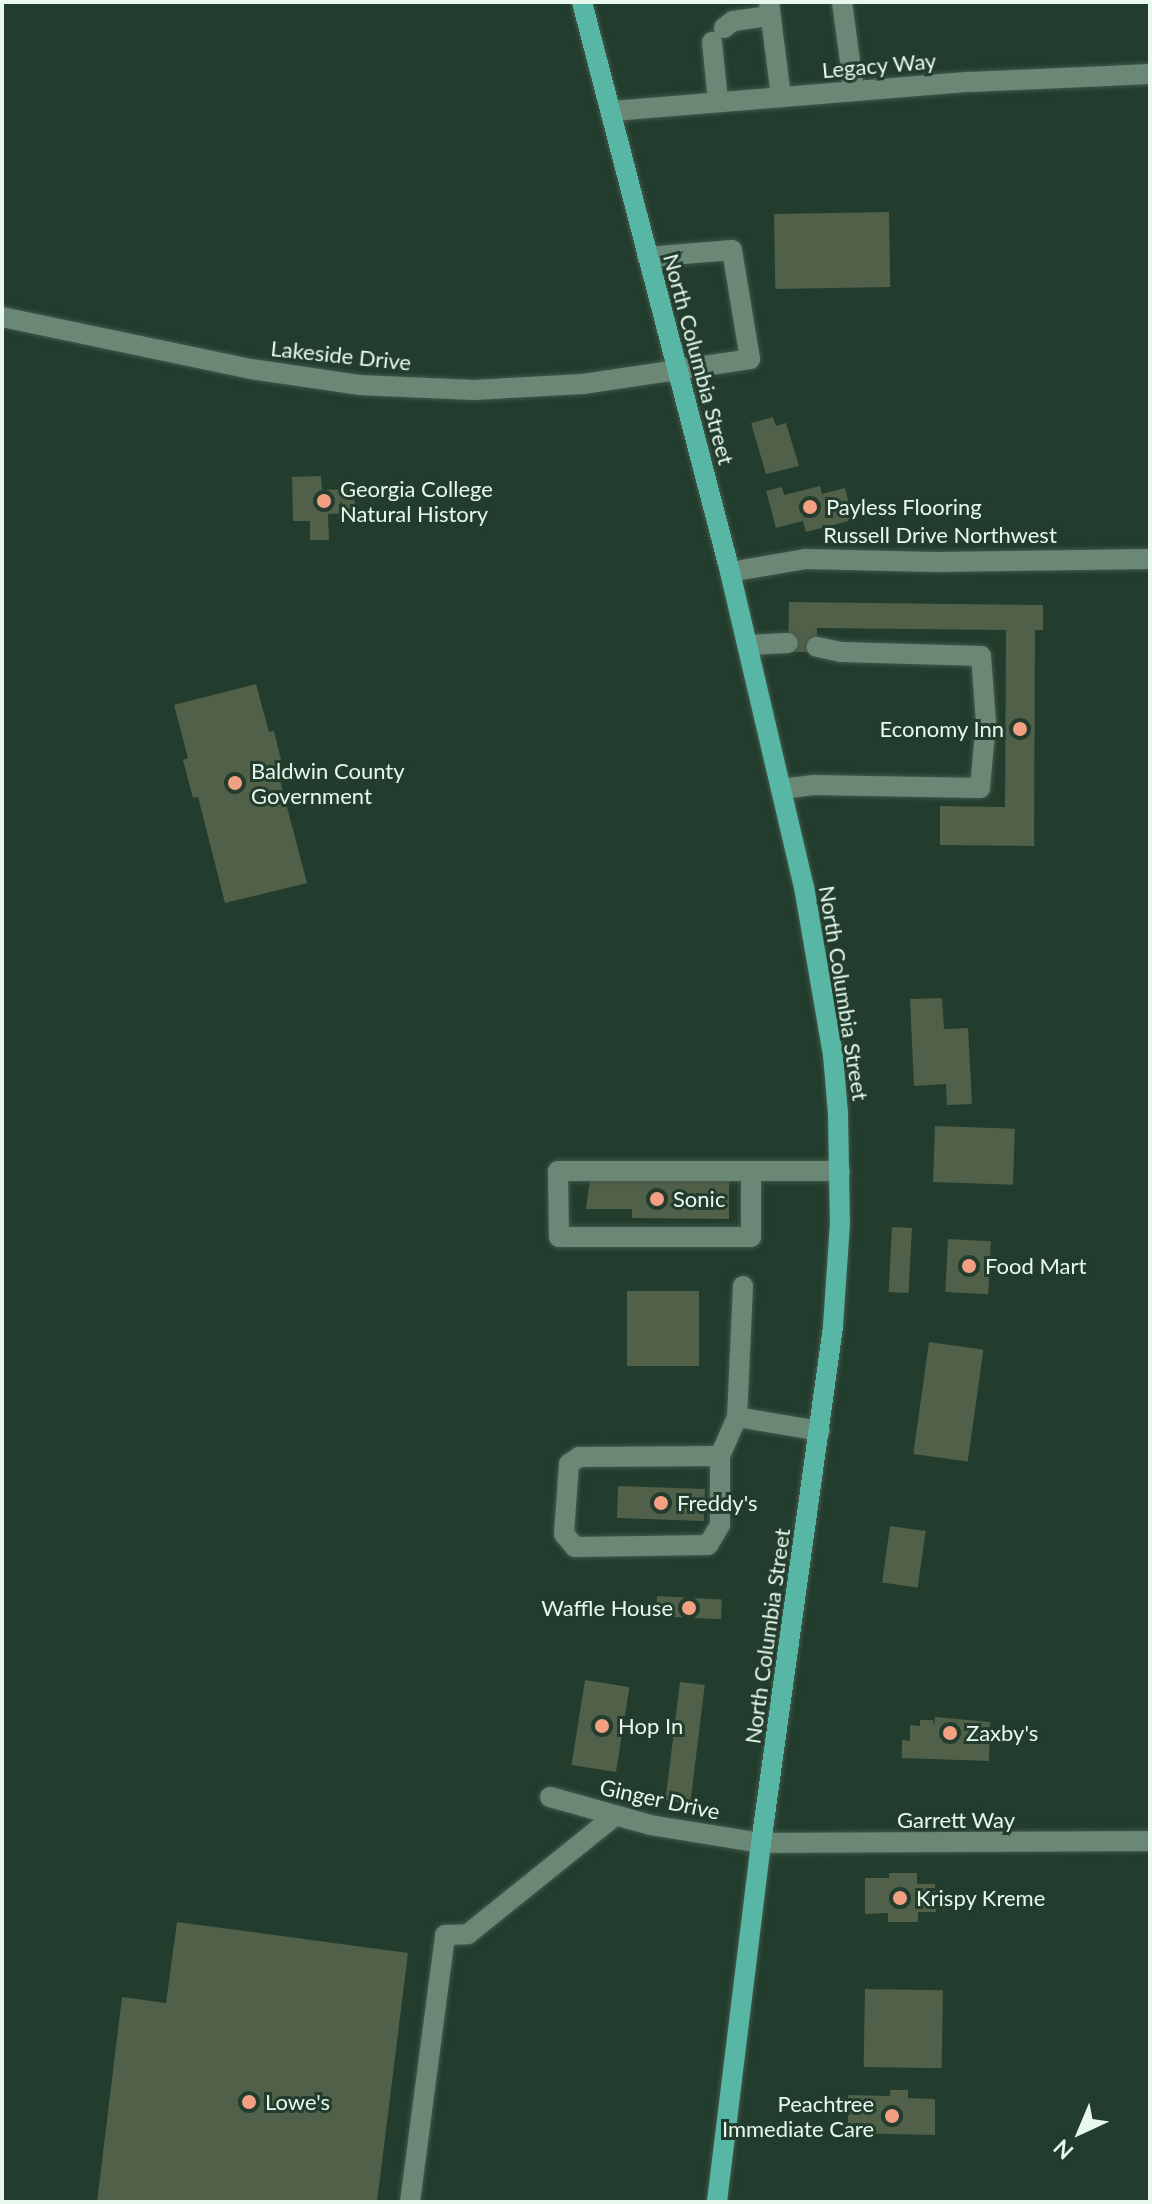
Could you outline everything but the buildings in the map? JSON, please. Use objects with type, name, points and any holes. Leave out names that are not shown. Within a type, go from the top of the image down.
[{"type":"main road","name":"North Columbia Street","points":[[582,2],[613,111],[647,257],[730,572],[804,887],[833,1055],[840,1171],[838,1275],[820,1431],[761,1843],[717,2202]]},
{"type":"street","points":[[842,2],[854,91]]},
{"type":"street","points":[[718,101],[718,35],[733,21],[770,9],[781,97]]},
{"type":"street","name":"Legacy Way","points":[[613,111],[854,91],[1150,74]]},
{"type":"street","name":"Lakeside Drive","points":[[2,317],[251,369],[359,385],[474,390],[583,384],[750,359],[732,250],[647,257]]},
{"type":"street","name":"Russell Drive Northwest","points":[[730,572],[805,559],[936,562],[1150,559]]},
{"type":"street","points":[[747,645],[788,643]]},
{"type":"street","points":[[781,789],[814,785],[980,788],[986,722],[981,656],[841,652],[817,647]]},
{"type":"street","points":[[751,1171],[751,1237],[559,1237],[558,1171],[751,1171],[840,1171]]},
{"type":"street","points":[[720,1456],[579,1457],[569,1464],[564,1534],[575,1547],[708,1545],[720,1525],[720,1456],[737,1417],[743,1286]]},
{"type":"street","points":[[737,1417],[820,1431]]},
{"type":"street","name":"Ginger Drive","points":[[550,1797],[650,1825],[761,1843]]},
{"type":"street","points":[[410,2202],[445,1935],[468,1934],[615,1816]]},
{"type":"street","name":"Garrett Way","points":[[761,1843],[1150,1841]]},
{"type":"place","name":"Georgia College Natural History","points":[[324,501]]},
{"type":"place","name":"Payless Flooring","points":[[810,507]]},
{"type":"place","name":"Economy Inn","points":[[1020,729]]},
{"type":"place","name":"Baldwin County Government","points":[[235,783]]},
{"type":"place","name":"Sonic","points":[[657,1199]]},
{"type":"place","name":"Food Mart","points":[[969,1266]]},
{"type":"place","name":"Freddy's","points":[[661,1503]]},
{"type":"place","name":"Waffle House","points":[[689,1608]]},
{"type":"place","name":"Hop In","points":[[602,1726]]},
{"type":"place","name":"Zaxby's","points":[[950,1733]]},
{"type":"place","name":"Krispy Kreme","points":[[900,1898]]},
{"type":"place","name":"Lowe's","points":[[249,2102]]},
{"type":"place","name":"Peachtree Immediate Care","points":[[892,2116]]}]
